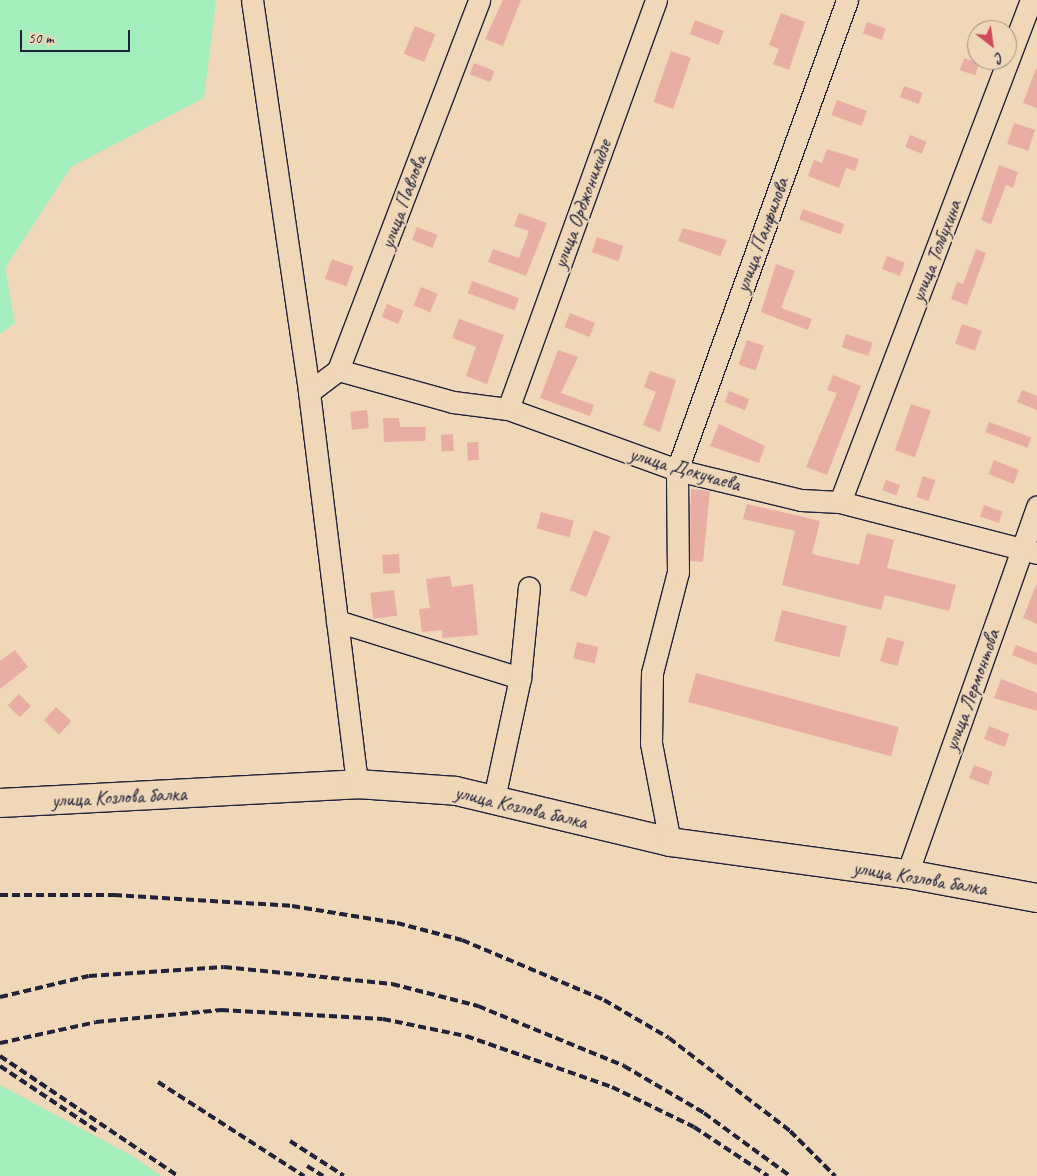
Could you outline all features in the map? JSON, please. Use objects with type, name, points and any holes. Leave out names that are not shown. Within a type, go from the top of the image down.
[{"type":"main road","name":"улица Козлова балка","points":[[0,803],[356,784],[494,798],[670,842],[906,874],[1037,898]]},
{"type":"street","points":[[252,0],[309,392],[356,784]]},
{"type":"street","name":"улица Павлова","points":[[338,370],[478,0]]},
{"type":"street","name":"улица Орджоникидзе","points":[[508,409],[656,0]]},
{"type":"street","name":"улица Панфилова","points":[[677,470],[847,0]]},
{"type":"street","name":"улица Толбухина","points":[[840,502],[1031,0]]},
{"type":"street","points":[[309,392],[338,370]]},
{"type":"street","name":"улица Докучаева","points":[[338,370],[453,402],[508,409],[677,470],[801,500],[840,502],[1029,551]]},
{"type":"street","points":[[670,842],[651,743],[652,673],[678,572],[677,470]]},
{"type":"street","name":"улица Лермонтова","points":[[906,874],[1029,551],[1037,506]]},
{"type":"street","points":[[494,798],[520,678],[529,587]]},
{"type":"street","points":[[337,621],[520,678]]},
{"type":"green space","points":[[0,0],[216,0],[204,98],[71,167],[5,268],[15,323],[0,334]]},
{"type":"green space","points":[[0,1085],[136,1158],[161,1176],[0,1176]]},
{"type":"building","points":[[503,0],[521,0],[503,46],[485,39]]},
{"type":"building","points":[[781,13],[805,22],[789,70],[773,64],[779,49],[769,45]]},
{"type":"building","points":[[695,20],[724,31],[719,45],[690,34]]},
{"type":"building","points":[[867,22],[886,29],[882,40],[863,33]]},
{"type":"building","points":[[415,26],[435,34],[424,62],[404,54]]},
{"type":"building","points":[[671,51],[691,58],[673,109],[653,102]]},
{"type":"building","points":[[964,58],[967,59],[967,70],[977,70],[975,75],[960,70]]},
{"type":"building","points":[[474,63],[495,71],[490,82],[470,74]]},
{"type":"building","points":[[1037,69],[1037,108],[1023,103]]},
{"type":"building","points":[[904,86],[923,93],[919,104],[900,97]]},
{"type":"building","points":[[837,100],[867,111],[862,126],[832,115]]},
{"type":"building","points":[[1014,123],[1035,130],[1028,151],[1007,144]]},
{"type":"building","points":[[910,135],[927,142],[922,154],[905,147]]},
{"type":"building","points":[[827,149],[859,159],[855,171],[846,168],[839,188],[808,176],[814,160],[822,163]]},
{"type":"building","points":[[999,165],[1018,172],[1013,188],[1006,185],[991,224],[981,220]]},
{"type":"building","points":[[803,209],[844,224],[841,234],[799,219]]},
{"type":"building","points":[[519,213],[547,223],[526,276],[488,262],[493,249],[519,258],[529,231],[514,226]]},
{"type":"building","points":[[417,227],[438,235],[433,248],[412,240]]},
{"type":"building","points":[[683,228],[727,240],[720,256],[678,241]]},
{"type":"building","points":[[597,237],[623,246],[618,261],[592,252]]},
{"type":"building","points":[[976,249],[986,253],[967,305],[951,299],[957,282],[963,284]]},
{"type":"building","points":[[887,256],[905,263],[900,276],[882,269]]},
{"type":"building","points":[[332,259],[354,267],[346,287],[325,279]]},
{"type":"building","points":[[776,264],[795,271],[781,308],[812,319],[808,330],[761,312]]},
{"type":"building","points":[[472,281],[519,298],[515,310],[468,293]]},
{"type":"building","points":[[421,287],[438,294],[430,312],[414,306]]},
{"type":"building","points":[[387,304],[404,311],[398,324],[382,317]]},
{"type":"building","points":[[570,313],[595,323],[589,337],[564,327]]},
{"type":"building","points":[[459,319],[504,335],[487,384],[466,376],[476,347],[452,338]]},
{"type":"building","points":[[962,324],[982,331],[975,351],[955,344]]},
{"type":"building","points":[[846,334],[873,343],[868,356],[842,347]]},
{"type":"building","points":[[747,340],[764,346],[756,370],[739,365]]},
{"type":"building","points":[[558,350],[578,357],[561,393],[594,405],[590,416],[540,398]]},
{"type":"building","points":[[650,371],[676,380],[660,432],[643,425],[656,392],[644,387]]},
{"type":"building","points":[[833,375],[861,386],[827,475],[806,467],[837,393],[827,390]]},
{"type":"building","points":[[1022,390],[1037,396],[1037,410],[1017,402]]},
{"type":"building","points":[[729,391],[749,399],[745,410],[725,402]]},
{"type":"building","points":[[911,404],[931,411],[915,457],[895,450]]},
{"type":"building","points":[[367,410],[369,428],[352,430],[350,412]]},
{"type":"building","points":[[383,418],[399,418],[400,427],[426,427],[425,441],[384,442]]},
{"type":"building","points":[[989,422],[1031,437],[1028,448],[985,432]]},
{"type":"building","points":[[719,424],[765,446],[759,463],[710,446]]},
{"type":"building","points":[[453,434],[454,451],[442,452],[441,435]]},
{"type":"building","points":[[478,442],[479,460],[468,461],[467,443]]},
{"type":"building","points":[[994,460],[1019,470],[1013,484],[988,474]]},
{"type":"building","points":[[923,476],[935,480],[929,501],[916,497]]},
{"type":"building","points":[[886,480],[900,485],[896,495],[882,490]]},
{"type":"building","points":[[691,489],[710,491],[703,562],[690,561]]},
{"type":"building","points":[[747,504],[820,521],[812,554],[859,565],[867,533],[894,540],[887,568],[956,585],[949,611],[885,595],[881,610],[782,585],[795,531],[743,519]]},
{"type":"building","points":[[984,505],[1003,512],[999,523],[980,516]]},
{"type":"building","points":[[541,512],[574,521],[569,537],[537,528]]},
{"type":"building","points":[[594,530],[611,537],[586,597],[570,590]]},
{"type":"building","points":[[399,554],[400,573],[383,574],[382,555]]},
{"type":"building","points":[[450,576],[452,587],[473,584],[478,635],[442,638],[442,630],[422,632],[419,609],[430,608],[426,579]]},
{"type":"building","points":[[1037,585],[1037,624],[1023,618]]},
{"type":"building","points":[[394,590],[397,616],[373,619],[370,593]]},
{"type":"building","points":[[782,610],[847,626],[839,657],[774,641]]},
{"type":"building","points":[[887,637],[904,642],[897,666],[880,661]]},
{"type":"building","points":[[577,642],[598,647],[595,664],[573,659]]},
{"type":"building","points":[[1016,645],[1037,653],[1037,665],[1012,655]]},
{"type":"building","points":[[15,650],[28,667],[0,689],[0,661]]},
{"type":"building","points":[[696,673],[899,727],[891,756],[688,702]]},
{"type":"building","points":[[1001,679],[1037,693],[1037,711],[994,698]]},
{"type":"building","points":[[19,694],[31,706],[20,717],[8,705]]},
{"type":"building","points":[[56,707],[71,721],[59,734],[44,720]]},
{"type":"building","points":[[989,726],[1010,734],[1005,747],[984,739]]},
{"type":"building","points":[[974,765],[993,772],[988,785],[969,778]]},
{"type":"railway","points":[[0,895],[114,895],[292,906],[397,923],[462,940],[604,1000],[669,1038],[790,1131],[835,1176]]},
{"type":"railway","points":[[0,997],[89,976],[224,967],[392,984],[478,1006],[624,1066],[704,1113],[790,1176]]},
{"type":"railway","points":[[0,1043],[96,1022],[221,1010],[383,1019],[466,1036],[612,1087],[694,1127],[768,1176]]},
{"type":"railway","points":[[0,1056],[178,1176]]},
{"type":"railway","points":[[0,1066],[100,1133]]},
{"type":"railway","points":[[158,1082],[304,1176]]},
{"type":"railway","points":[[290,1141],[344,1176]]},
{"type":"railway","points":[[307,1166],[323,1176]]}]
